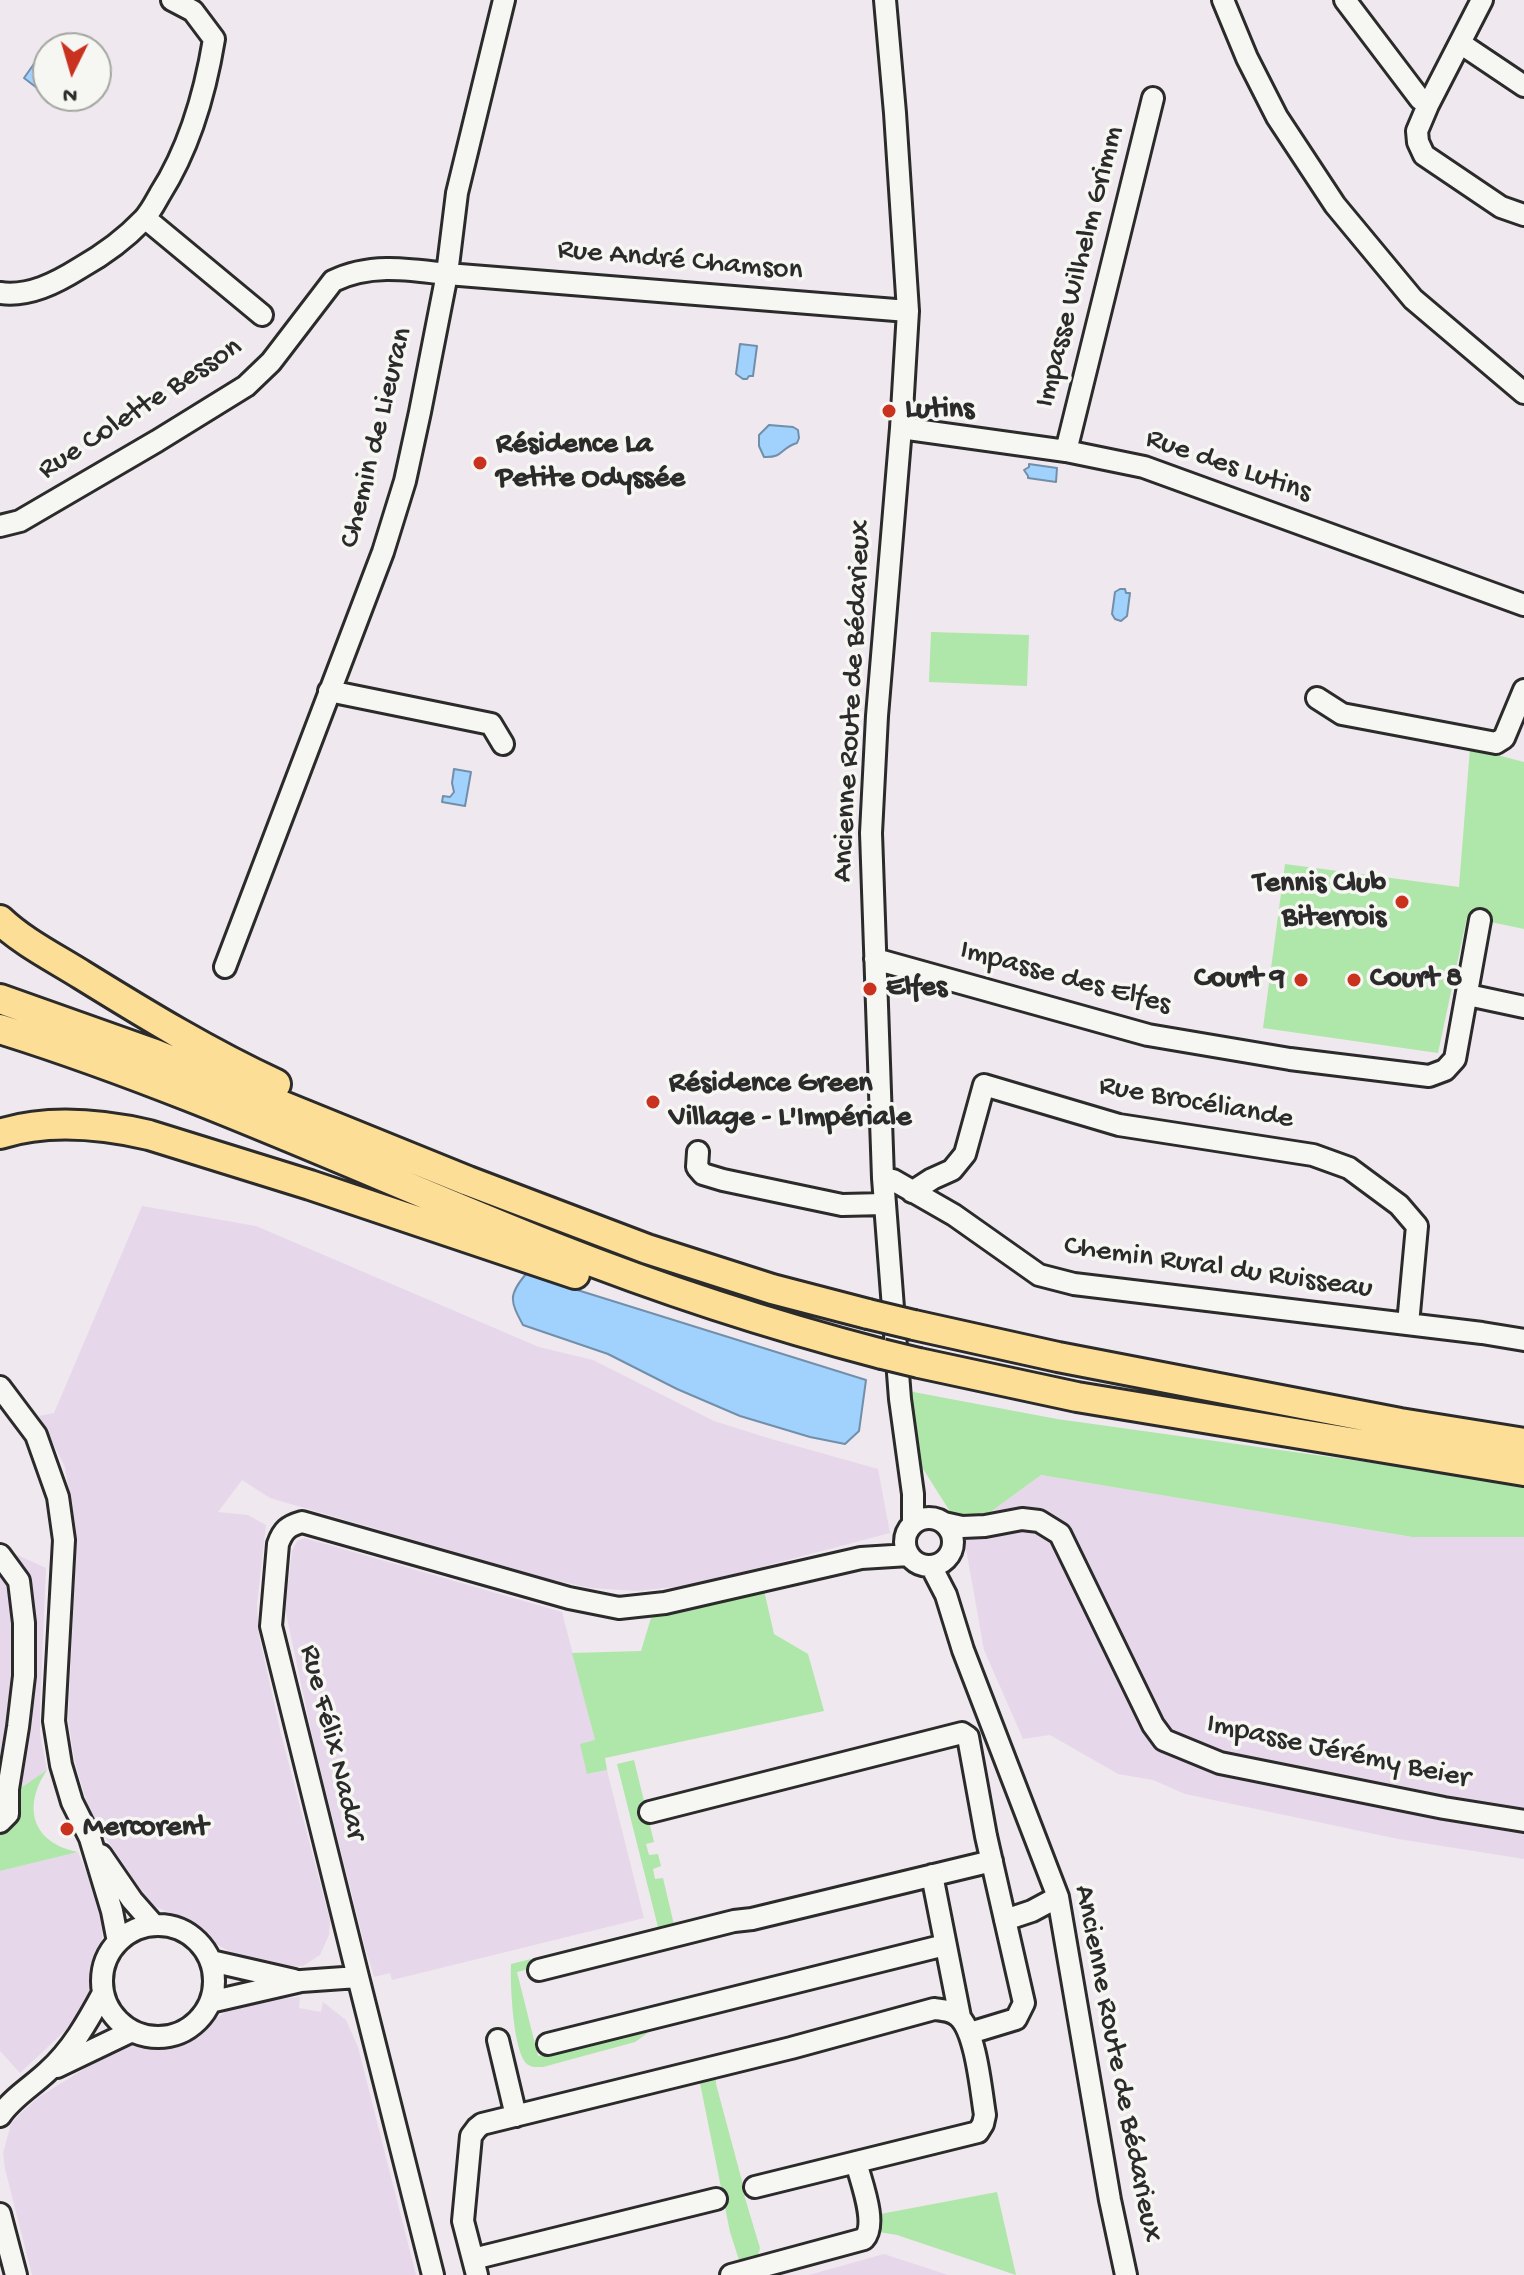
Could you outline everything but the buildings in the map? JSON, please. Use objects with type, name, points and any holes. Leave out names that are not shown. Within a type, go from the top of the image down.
[{"type":"highway","points":[[0,920],[53,957],[171,1028],[264,1079],[378,1133],[433,1167]]},
{"type":"highway","points":[[0,999],[155,1054],[583,1226],[686,1263],[784,1292],[1058,1357],[1400,1423],[1524,1443]]},
{"type":"highway","points":[[0,1029],[157,1085],[642,1280],[848,1346],[1077,1397],[1524,1471]]},
{"type":"highway","points":[[0,1134],[58,1124],[149,1135],[752,1332],[848,1346]]},
{"type":"street","points":[[0,293],[28,293],[58,281],[102,255],[145,218],[176,170],[209,71],[214,39],[193,11],[172,0]]},
{"type":"street","name":"Chemin de Lieuran","points":[[225,967],[383,552],[405,481],[447,274],[457,193],[504,0]]},
{"type":"street","name":"Ancienne Route de Bédarieux","points":[[885,0],[908,311],[871,833],[883,1178],[900,1399],[913,1494],[910,1528]]},
{"type":"street","points":[[1223,0],[1247,58],[1277,117],[1335,205],[1413,299],[1524,393]]},
{"type":"street","points":[[1345,0],[1420,99],[1428,105]]},
{"type":"street","points":[[1482,0],[1428,105],[1417,131],[1418,142],[1424,155],[1501,207],[1524,215]]},
{"type":"street","points":[[1460,43],[1524,86]]},
{"type":"street","name":"Impasse Wilhelm Grimm","points":[[1066,451],[1153,98]]},
{"type":"street","points":[[145,218],[262,315]]},
{"type":"street","name":"Rue Colette Besson","points":[[0,526],[20,521],[246,386],[271,362],[333,281],[348,273],[369,269],[447,274]]},
{"type":"street","name":"Rue André Chamson","points":[[447,274],[908,311]]},
{"type":"street","name":"Rue des Lutins","points":[[901,428],[1066,451],[1144,467],[1524,605]]},
{"type":"street","name":"Rue Colette Besson","points":[[0,542],[20,521]]},
{"type":"street","points":[[1317,698],[1342,714],[1496,743],[1504,738],[1524,690]]},
{"type":"street","points":[[329,691],[491,724],[503,744]]},
{"type":"street","name":"Impasse des Elfes","points":[[875,959],[1148,1035],[1290,1059],[1429,1076],[1445,1070],[1455,1059],[1480,920]]},
{"type":"street","points":[[1468,995],[1524,1007]]},
{"type":"street","name":"Rue Brocéliande","points":[[912,1192],[952,1170],[965,1154],[984,1085],[1119,1125],[1313,1155],[1349,1168],[1399,1205],[1417,1226],[1408,1324]]},
{"type":"street","points":[[698,1152],[697,1167],[703,1174],[713,1177],[842,1205],[885,1204]]},
{"type":"street","name":"Chemin Rural du Ruisseau","points":[[883,1178],[893,1180],[954,1215],[1039,1275],[1074,1284],[1524,1340]]},
{"type":"street","points":[[0,1387],[36,1435],[58,1497],[64,1540],[54,1721],[61,1765],[72,1802],[90,1838],[132,1900],[154,1925]]},
{"type":"street","name":"Ancienne Route de Bédarieux","points":[[907,1453],[920,1494],[940,1521]]},
{"type":"street","points":[[861,1558],[924,1518],[940,1521],[953,1537],[944,1556],[918,1564],[909,1555],[905,1543],[910,1528]]},
{"type":"street","name":"Impasse Jérémy Beier","points":[[940,1521],[962,1527],[1022,1519],[1039,1521],[1060,1534],[1153,1725],[1164,1740],[1220,1763],[1524,1821]]},
{"type":"street","name":"Rue Félix Nadar","points":[[433,2275],[271,1626],[278,1544],[283,1532],[290,1525],[302,1522],[569,1598],[619,1608],[665,1603],[861,1558]]},
{"type":"street","name":"Impasse Jérémy Beier","points":[[944,1556],[985,1526]]},
{"type":"street","points":[[0,1555],[19,1581],[24,1623],[24,1676],[8,1789],[8,1814],[0,1822]]},
{"type":"street","points":[[861,1558],[909,1555]]},
{"type":"street","name":"Ancienne Route de Bédarieux","points":[[944,1556],[946,1595],[963,1650],[1058,1897],[1110,2200],[1126,2275]]},
{"type":"street","points":[[24,1676],[56,1675]]},
{"type":"street","points":[[650,1812],[962,1733],[968,1737],[1024,2003],[1016,2019],[965,2025],[948,2010],[934,2009],[791,2048],[482,2124],[471,2136],[463,2221],[475,2267],[716,2199]]},
{"type":"street","points":[[90,1838],[118,1942]]},
{"type":"street","points":[[539,1970],[992,1861]]},
{"type":"street","points":[[755,2187],[978,2132],[983,2124],[985,2115],[945,1945],[932,1875]]},
{"type":"street","points":[[1005,1920],[1032,1911],[1058,1897]]},
{"type":"street","points":[[154,1925],[172,1927],[188,1934],[202,1946],[211,1961],[214,1989],[200,2018],[186,2030],[168,2036],[150,2037],[132,2031],[114,2015],[103,1993],[102,1979],[110,1952],[118,1942],[141,1928],[154,1925]]},
{"type":"street","points":[[548,2044],[945,1945]]},
{"type":"street","points":[[211,1961],[301,1981]]},
{"type":"street","points":[[210,2002],[301,1981],[358,1977]]},
{"type":"street","points":[[0,2116],[7,2106],[50,2070],[86,2025],[103,1993]]},
{"type":"street","points":[[50,2070],[132,2031]]},
{"type":"street","points":[[498,2040],[516,2116]]},
{"type":"street","points":[[731,2275],[864,2239],[869,2235],[871,2222],[856,2162]]},
{"type":"street","points":[[0,2216],[16,2275]]},
{"type":"shaded area","points":[[142,1206],[256,1226],[539,1347],[593,1360],[714,1421],[878,1469],[890,1533],[693,1585],[637,1591],[590,1588],[549,1579],[270,1498],[242,1480],[218,1512],[248,1515],[266,1525],[257,1604],[259,1635],[281,1734],[330,1921],[329,1935],[320,1955],[303,1966],[291,1967],[234,1954],[216,1944],[193,1922],[156,1907],[147,1899],[91,1816],[75,1763],[68,1720],[75,1529],[65,1467],[39,1416],[54,1413]]},
{"type":"shaded area","points":[[1041,1475],[1411,1537],[1524,1537],[1524,1859],[1398,1839],[1185,1794],[1153,1780],[1118,1774],[1050,1735],[1023,1739],[984,1650],[963,1532]]},
{"type":"shaded area","points":[[305,1538],[562,1612],[595,1740],[587,1774],[607,1770],[644,1918],[392,1980],[390,1973],[374,1977],[314,1744],[285,1609],[292,1551],[297,1541]]},
{"type":"shaded area","points":[[0,1547],[46,1568],[40,1734],[47,1770],[0,1802]]},
{"type":"shaded area","points":[[78,1852],[98,1901],[103,1924],[88,2000],[67,2029],[20,2073],[0,2051],[0,1871]]},
{"type":"shaded area","points":[[300,1997],[299,2008],[321,2012],[323,2002],[346,2020],[358,2047],[416,2275],[32,2275],[3,2153],[11,2124],[20,2114],[39,2097],[116,2049],[129,2046],[169,2047],[188,2039],[232,2007]]},
{"type":"shaded area","points":[[884,2254],[948,2275],[808,2275],[816,2273]]},
{"type":"green space","points":[[931,632],[1029,635],[1027,686],[929,682]]},
{"type":"green space","name":"Tennis Club Biterrois","points":[[1470,748],[1524,762],[1524,929],[1467,917],[1438,1053],[1263,1028],[1285,864],[1459,887]]},
{"type":"green space","points":[[908,1391],[1057,1419],[1524,1484],[1524,1537],[1412,1537],[1041,1475],[963,1532],[918,1461]]},
{"type":"green space","points":[[763,1586],[774,1634],[808,1654],[824,1711],[605,1758],[607,1770],[587,1774],[580,1744],[595,1740],[572,1653],[641,1651],[654,1608]]},
{"type":"green space","points":[[634,1760],[654,1842],[646,1844],[649,1855],[658,1854],[661,1866],[653,1869],[655,1879],[663,1878],[675,1929],[517,1972],[538,2056],[649,2032],[635,2042],[543,2067],[531,2066],[521,2054],[515,2029],[511,1964],[658,1927],[617,1764]]},
{"type":"green space","points":[[47,1770],[35,1797],[36,1822],[50,1841],[78,1852],[0,1871],[0,1802]]},
{"type":"green space","points":[[716,2072],[716,2084],[742,2188],[760,2248],[754,2260],[741,2266],[730,2232],[699,2078]]},
{"type":"green space","points":[[997,2192],[1016,2275],[897,2235],[879,2232],[875,2215]]},
{"type":"water","points":[[32,67],[32,84],[24,78]]},
{"type":"water","points":[[740,344],[757,346],[753,376],[747,379],[736,374]]},
{"type":"water","points":[[769,425],[798,430],[797,443],[775,456],[764,457],[759,446],[759,435]]},
{"type":"water","points":[[1029,464],[1057,468],[1056,482],[1028,478],[1024,470]]},
{"type":"water","points":[[1120,589],[1130,593],[1127,616],[1121,621],[1112,614],[1115,592]]},
{"type":"water","points":[[454,769],[471,772],[465,806],[442,802],[443,796],[450,797],[454,792]]},
{"type":"water","points":[[526,1274],[866,1380],[859,1431],[845,1444],[740,1416],[608,1354],[523,1325],[513,1298],[516,1287]]},
{"type":"place","name":"Lutins","points":[[889,411]]},
{"type":"place","name":"Résidence La Petite Odyssée","points":[[480,463]]},
{"type":"place","name":"Tennis Club Biterrois","points":[[1402,902]]},
{"type":"place","name":"Court 9","points":[[1301,980]]},
{"type":"place","name":"Court 8","points":[[1354,980]]},
{"type":"place","name":"Elfes","points":[[870,989]]},
{"type":"place","name":"Résidence Green Village - L'Impériale","points":[[653,1102]]},
{"type":"place","name":"Mercorent","points":[[67,1829]]}]
